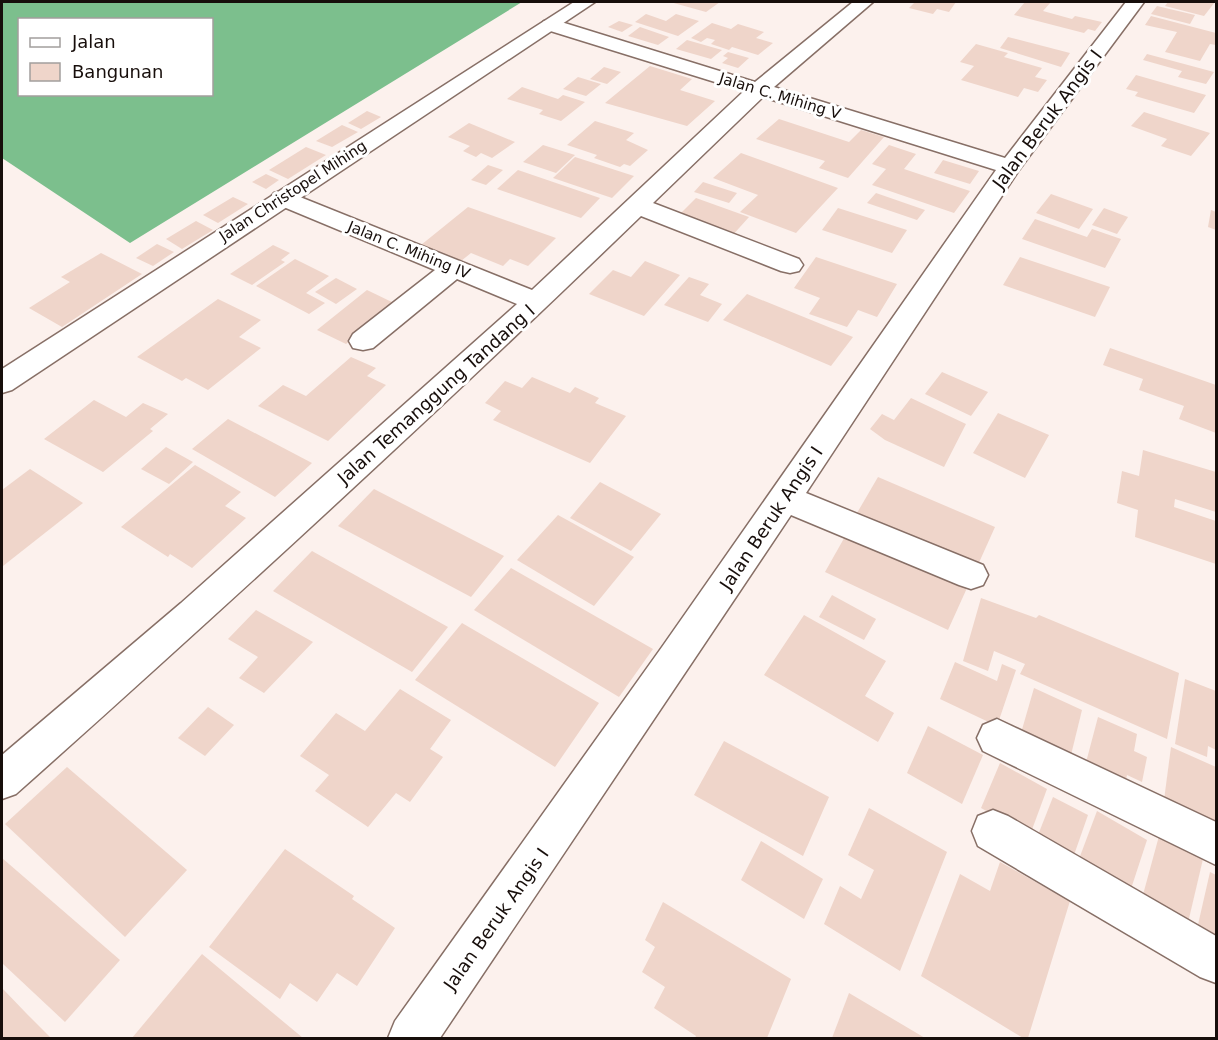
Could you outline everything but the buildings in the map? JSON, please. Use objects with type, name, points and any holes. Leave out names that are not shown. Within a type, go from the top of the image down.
[{"type":"street","name":"Jalan Christopel Mihing","points":[[2,383],[282,198],[586,2]]},
{"type":"street","name":"Jalan Temanggung Tandang I","points":[[2,780],[194,615],[536,302],[759,89],[864,2]]},
{"type":"street","name":"Jalan Beruk Angis I","points":[[412,1038],[785,498],[1010,167],[1135,2]]},
{"type":"street","name":"Jalan C. Mihing V","points":[[551,25],[1010,167]]},
{"type":"street","name":"Jalan C. Mihing IV","points":[[282,198],[536,302]]},
{"type":"street","points":[[638,206],[790,266]]},
{"type":"street","points":[[363,341],[454,268]]},
{"type":"street","points":[[785,498],[971,575]]},
{"type":"street","points":[[997,738],[1216,844]]},
{"type":"street","points":[[993,831],[1216,960]]},
{"type":"green space","points":[[2,2],[522,2],[130,243],[2,158]]}]
